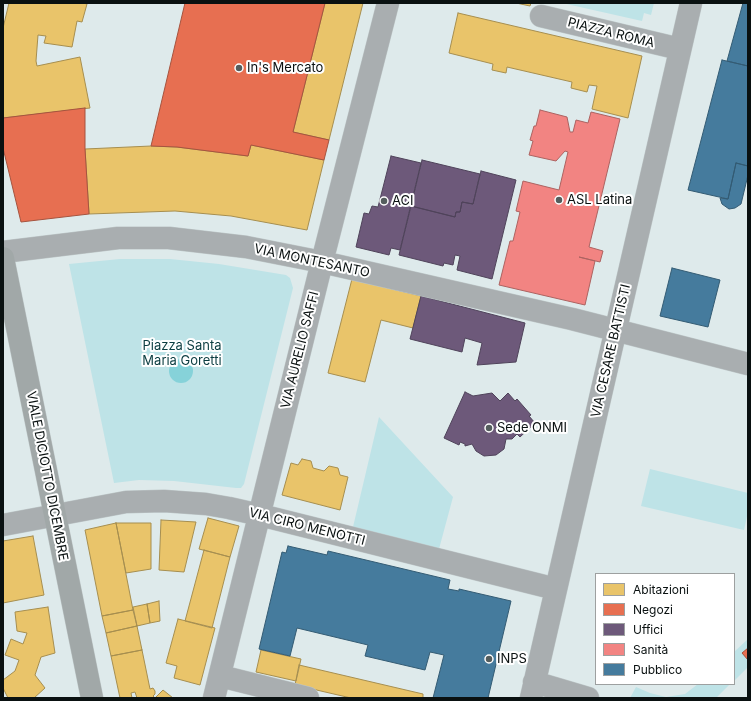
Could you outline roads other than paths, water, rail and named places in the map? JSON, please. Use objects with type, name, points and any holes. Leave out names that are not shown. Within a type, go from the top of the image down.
[{"type":"main road","name":"VIALE DICIOTTO DICEMBRE","points":[[3,258],[90,697]]},
{"type":"street","name":"VIA AURELIO SAFFI","points":[[214,698],[388,3]]},
{"type":"street","name":"VIA CESARE BATTISTI","points":[[532,690],[691,3]]},
{"type":"street","name":"PIAZZA ROMA","points":[[541,16],[680,49]]},
{"type":"street","name":"VIA MONTESANTO","points":[[3,252],[118,238],[169,238],[246,247],[322,262],[616,330],[748,364]]},
{"type":"street","name":"VIA CIRO MENOTTI","points":[[3,525],[126,502],[164,501],[206,504],[260,515],[556,589]]},
{"type":"street","points":[[220,676],[308,698]]},
{"type":"street","points":[[532,690],[588,698]]},
{"type":"water","points":[[181,359],[189,363],[193,371],[189,379],[181,383],[173,379],[169,371],[173,363]]},
{"type":"place","name":"In's Mercato","points":[[239,68]]},
{"type":"place","name":"ASL Latina","points":[[559,200]]},
{"type":"place","name":"ACI","points":[[384,201]]},
{"type":"place","name":"Sede ONMI","points":[[489,428]]},
{"type":"place","name":"INPS","points":[[489,659]]},
{"type":"park label","name":"Piazza Santa Maria Goretti","points":[[182,354]]}]
